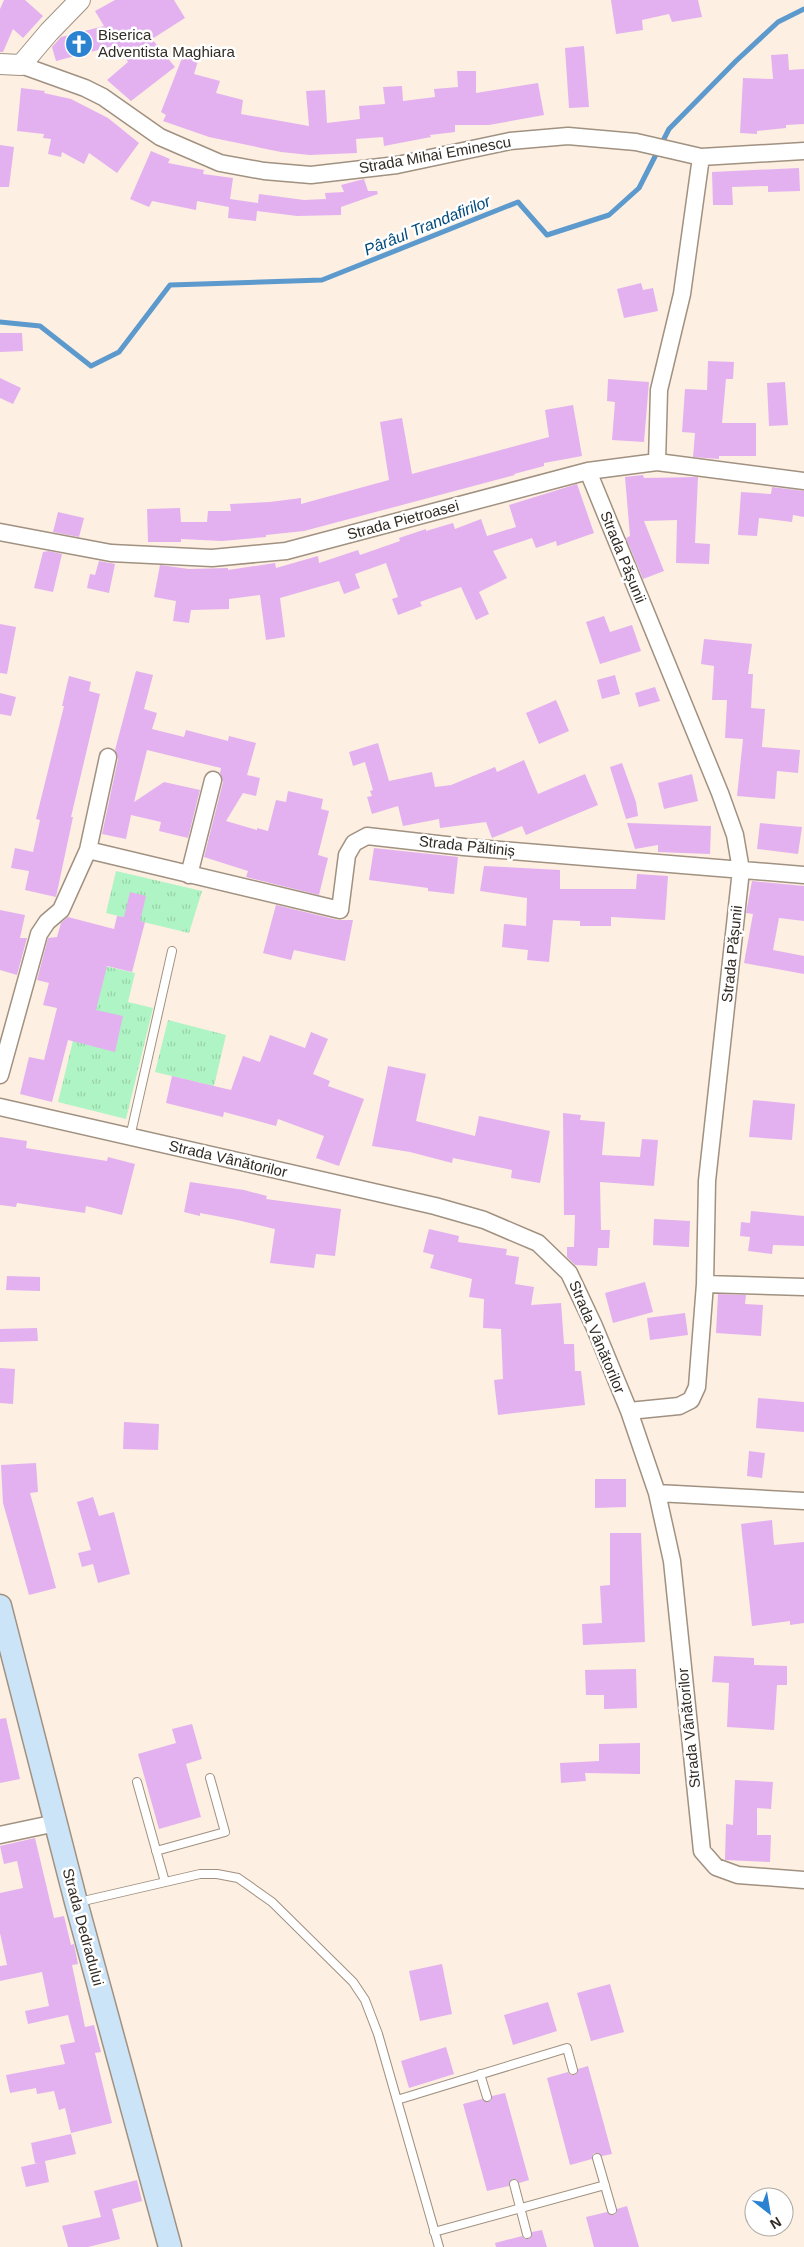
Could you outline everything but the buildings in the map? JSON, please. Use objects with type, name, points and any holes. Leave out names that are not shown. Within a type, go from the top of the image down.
[{"type":"main road","name":"Strada Dedradului","points":[[0,1606],[76,1902],[170,2247]]},
{"type":"street","points":[[21,66],[49,32],[80,0]]},
{"type":"street","name":"Strada Mihai Eminescu","points":[[0,64],[21,66],[85,88],[103,97],[160,136],[220,163],[264,171],[311,175],[397,165],[510,141],[568,136],[636,142],[701,157],[804,151]]},
{"type":"street","points":[[657,462],[659,390],[682,294],[701,157]]},
{"type":"street","name":"Strada Pietroasei","points":[[0,532],[111,553],[212,558],[286,551],[588,471],[657,462],[804,481]]},
{"type":"street","name":"Strada Pășunii","points":[[588,471],[720,793],[735,835],[741,870],[707,1181],[705,1284],[697,1387],[691,1400],[679,1406],[629,1412]]},
{"type":"street","points":[[0,1075],[39,934],[47,922],[61,910],[88,850],[108,757]]},
{"type":"street","points":[[189,875],[213,780]]},
{"type":"street","name":"Strada Păltiniș","points":[[88,850],[340,910],[347,856],[354,843],[367,836],[464,847],[804,875]]},
{"type":"street","name":"Strada Vânătorilor","points":[[0,1107],[435,1206],[484,1220],[538,1243],[569,1273],[594,1326],[629,1412],[657,1493],[672,1562],[702,1850],[716,1867],[738,1875],[804,1880]]},
{"type":"street","points":[[705,1284],[804,1287]]},
{"type":"street","points":[[657,1493],[804,1501]]},
{"type":"street","points":[[0,1835],[56,1823]]},
{"type":"lane","points":[[130,1137],[172,951]]},
{"type":"lane","points":[[156,1851],[224,1832],[210,1778]]},
{"type":"lane","points":[[136,1782],[165,1882]]},
{"type":"lane","points":[[76,1902],[200,1874],[222,1874],[238,1878],[272,1902],[353,1982],[365,2000],[372,2016],[439,2247]]},
{"type":"lane","points":[[397,2100],[568,2048],[573,2070]]},
{"type":"lane","points":[[480,2074],[487,2097]]},
{"type":"lane","points":[[597,2158],[612,2210]]},
{"type":"lane","points":[[514,2184],[527,2234]]},
{"type":"lane","points":[[434,2232],[605,2185]]},
{"type":"green space","points":[[116,871],[202,891],[189,933],[106,913]]},
{"type":"green space","points":[[92,963],[135,973],[128,1002],[153,1008],[126,1119],[58,1102]]},
{"type":"green space","points":[[168,1020],[226,1035],[214,1086],[155,1072]]},
{"type":"waterway","name":"Pârâul Trandafirilor","points":[[0,322],[40,326],[91,366],[119,352],[170,285],[322,280],[518,202],[547,235],[609,215],[639,188],[669,129],[736,61],[778,22],[804,9]]},
{"type":"place","name":"Biserica Adventista Maghiara","points":[[79,44]]}]
